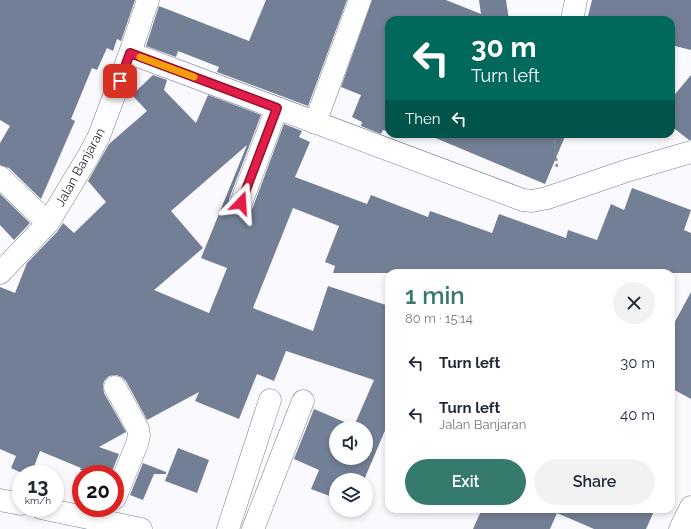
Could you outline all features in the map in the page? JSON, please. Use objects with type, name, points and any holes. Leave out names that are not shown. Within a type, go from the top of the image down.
[{"type":"street","name":"Jalan Banjaran","points":[[0,273],[48,223],[89,155],[99,136],[148,0]]},
{"type":"street","points":[[315,123],[360,0]]},
{"type":"street","points":[[573,16],[576,0]]},
{"type":"street","points":[[130,53],[523,200],[532,201],[547,198],[626,171],[691,152]]},
{"type":"street","points":[[241,203],[277,108]]},
{"type":"street","points":[[0,177],[48,223]]},
{"type":"street","points":[[115,387],[138,429],[139,435],[137,444],[124,476]]},
{"type":"street","points":[[228,529],[270,400]]},
{"type":"street","points":[[253,529],[303,401]]},
{"type":"street","points":[[0,500],[12,502]]},
{"type":"street","points":[[680,529],[691,507]]},
{"type":"street","points":[[115,517],[141,529]]},
{"type":"path","points":[[554,138],[560,193]]},
{"type":"building","points":[[0,0],[135,0],[121,41],[117,39],[113,51],[107,48],[97,70],[92,68],[71,119],[75,121],[41,199],[9,168],[0,165],[0,143],[10,126],[0,120]]},
{"type":"building","points":[[266,0],[347,0],[308,106],[217,72],[219,67],[178,51],[176,57],[146,46],[159,6],[249,41]]},
{"type":"building","points":[[372,0],[446,0],[481,14],[479,0],[506,0],[508,16],[385,16],[385,131],[383,130],[381,134],[361,126],[362,122],[352,117],[361,95],[341,87]]},
{"type":"building","points":[[592,0],[691,0],[691,50],[675,46],[675,16],[588,16]]},
{"type":"building","points":[[153,75],[167,80],[164,90],[196,123],[208,95],[261,115],[229,199],[231,211],[237,215],[249,213],[253,207],[284,124],[302,131],[299,137],[310,142],[295,177],[367,204],[371,195],[428,217],[430,211],[492,233],[499,214],[566,238],[568,230],[597,240],[611,204],[624,210],[632,188],[691,210],[684,230],[691,233],[691,273],[675,273],[675,269],[385,269],[385,273],[333,273],[335,266],[325,262],[339,226],[293,208],[253,308],[313,331],[328,286],[385,305],[385,430],[373,459],[373,421],[356,421],[374,380],[286,351],[274,381],[257,374],[239,419],[195,401],[199,392],[147,420],[126,381],[122,377],[116,375],[109,376],[104,381],[104,393],[126,432],[99,447],[119,454],[115,465],[74,465],[40,451],[35,465],[12,465],[16,456],[0,449],[0,287],[15,293],[27,263],[57,232],[63,223],[74,233],[106,202],[88,181],[109,144],[147,111],[132,95]],"holes":[[[247,145],[201,258],[227,268],[209,313],[154,290],[203,248],[171,211]]]},
{"type":"building","points":[[691,75],[691,140],[675,129],[675,94]]},
{"type":"building","points":[[436,138],[564,138],[545,184]]},
{"type":"building","points":[[0,194],[30,223],[14,240],[0,225]]},
{"type":"building","points":[[691,292],[691,399],[675,390],[675,322]]},
{"type":"building","points":[[314,409],[342,421],[329,421],[329,465],[370,465],[367,473],[329,473],[329,496],[311,489],[319,470],[294,459]]},
{"type":"building","points":[[178,448],[209,460],[197,493],[165,481]]},
{"type":"building","points":[[143,463],[166,472],[166,474],[154,474],[143,500],[130,495]]},
{"type":"building","points":[[480,513],[557,513],[550,529],[473,529]]},
{"type":"building","points":[[557,513],[653,513],[646,529],[594,529]]},
{"type":"slow traffic","points":[[140,57],[194,77]]},
{"type":"route","points":[[120,81],[130,53],[277,108],[241,203]]}]
